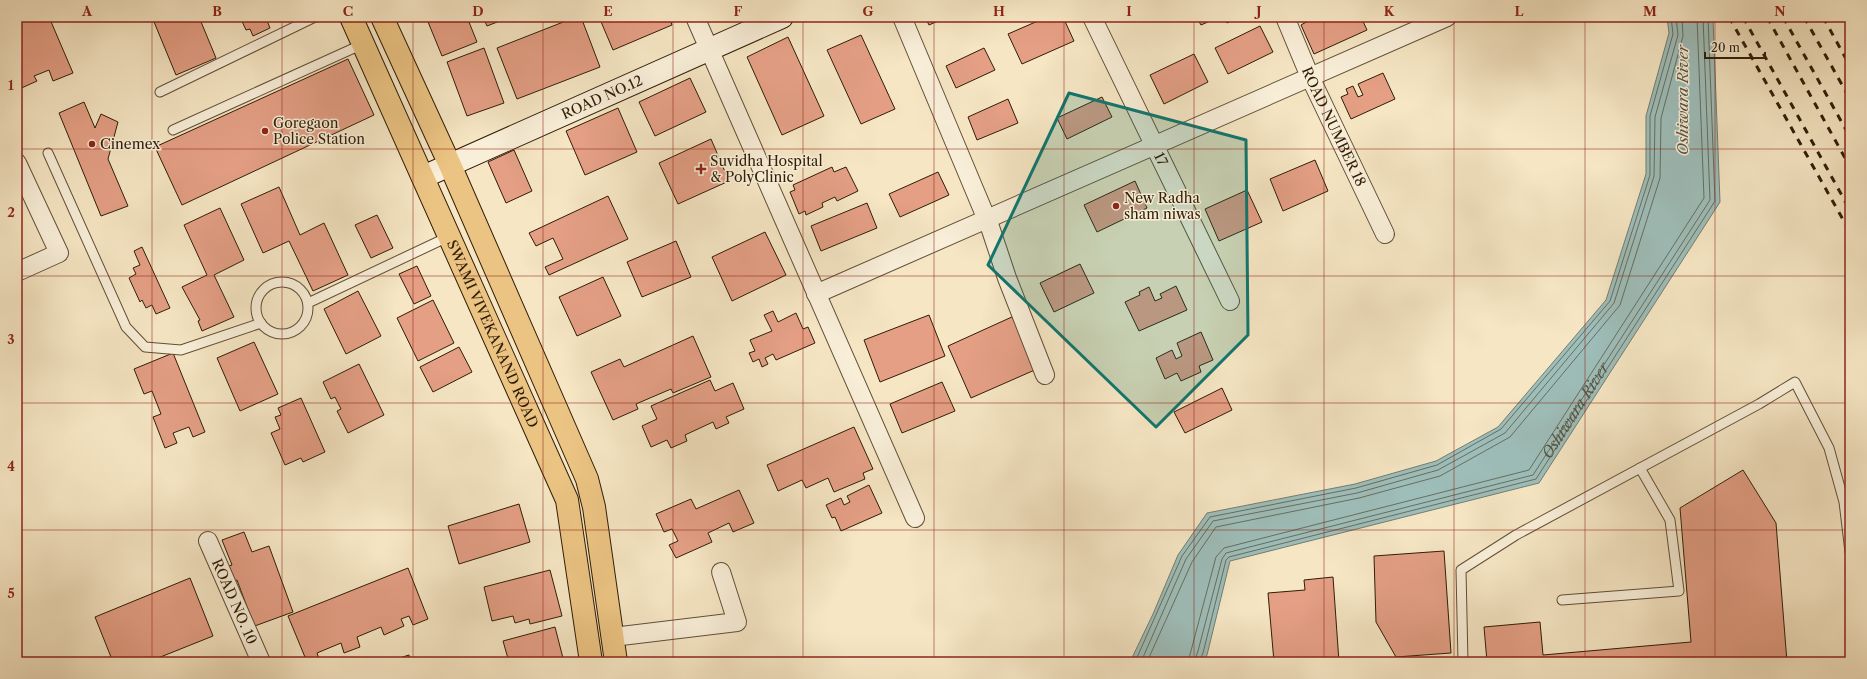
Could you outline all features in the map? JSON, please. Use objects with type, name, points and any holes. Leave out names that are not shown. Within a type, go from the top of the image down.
[{"type":"main road","name":"SWAMI VIVEKANAND ROAD","points":[[351,17],[567,500],[591,662]]},
{"type":"main road","name":"SWAMI VIVEKANAND ROAD","points":[[382,17],[450,165],[587,479],[594,507],[616,662]]},
{"type":"main road","points":[[581,592],[606,589]]},
{"type":"street","points":[[695,17],[915,518]]},
{"type":"street","name":"ROAD NO.12","points":[[423,177],[782,17]]},
{"type":"street","points":[[902,17],[987,219],[1007,278],[1045,375]]},
{"type":"street","name":"17","points":[[1092,17],[1230,301]]},
{"type":"street","name":"ROAD NUMBER 18","points":[[1285,17],[1310,77],[1385,234]]},
{"type":"street","points":[[816,294],[1447,17]]},
{"type":"street","points":[[17,163],[58,253],[17,272]]},
{"type":"street","name":"ROAD NO. 10","points":[[208,541],[261,662]]},
{"type":"street","points":[[613,637],[737,622],[721,572]]},
{"type":"lane","points":[[160,92],[315,17]]},
{"type":"lane","points":[[173,130],[363,44]]},
{"type":"lane","points":[[48,153],[126,327],[145,347],[181,350],[261,323]]},
{"type":"lane","points":[[308,303],[450,236]]},
{"type":"lane","points":[[285,282],[293,284],[303,292],[308,303],[308,312],[305,320],[292,332],[284,334],[275,333],[267,330],[261,323],[256,307],[257,299],[262,291],[268,286],[285,282]]},
{"type":"lane","points":[[1463,662],[1461,570],[1516,535],[1795,382],[1829,448],[1844,502],[1850,552]]},
{"type":"lane","points":[[1562,600],[1679,591],[1670,520],[1640,468]]},
{"type":"highlighted area","points":[[1069,93],[1246,140],[1248,335],[1156,427],[988,265]]},
{"type":"water","name":"Oshiwara River","points":[[1667,17],[1711,17],[1713,19],[1720,202],[1539,483],[1230,561],[1207,655],[1202,662],[1130,662],[1153,614],[1178,555],[1207,513],[1355,484],[1436,461],[1498,427],[1606,300],[1646,174],[1646,116],[1669,33]]},
{"type":"building","points":[[17,17],[49,17],[73,73],[53,81],[49,70],[34,76],[37,81],[17,90]]},
{"type":"building","points":[[152,17],[199,17],[216,58],[176,75]]},
{"type":"building","points":[[240,17],[269,17],[266,18],[270,28],[253,36],[250,29],[246,30]]},
{"type":"building","points":[[426,17],[467,17],[477,42],[442,56]]},
{"type":"building","points":[[483,17],[510,17],[487,26]]},
{"type":"building","points":[[576,17],[581,17],[600,67],[517,99],[497,48]]},
{"type":"building","points":[[599,17],[669,17],[672,25],[613,50]]},
{"type":"building","points":[[925,17],[947,17],[929,25]]},
{"type":"building","points":[[1047,17],[1063,17],[1074,41],[1022,64],[1008,34]]},
{"type":"building","points":[[1219,17],[1201,25],[1197,18]]},
{"type":"building","points":[[1224,17],[1238,17],[1227,23]]},
{"type":"building","points":[[1306,17],[1361,17],[1367,30],[1314,54],[1301,25],[1308,21]]},
{"type":"building","points":[[1260,26],[1273,52],[1228,74],[1215,48]]},
{"type":"building","points":[[861,35],[895,109],[861,124],[827,50]]},
{"type":"building","points":[[788,37],[824,116],[782,135],[747,57]]},
{"type":"building","points":[[484,48],[504,103],[467,116],[447,62]]},
{"type":"building","points":[[984,48],[995,70],[956,88],[946,66]]},
{"type":"building","points":[[1194,54],[1208,82],[1164,104],[1150,75]]},
{"type":"building","name":"Goregaon Police Station","points":[[348,59],[374,115],[182,205],[155,147]]},
{"type":"building","points":[[1383,73],[1395,99],[1351,119],[1341,97],[1348,94],[1346,89],[1353,86],[1358,97],[1363,95],[1358,84]]},
{"type":"building","points":[[690,78],[706,112],[655,136],[639,102]]},
{"type":"building","points":[[1102,97],[1112,117],[1067,139],[1057,118]]},
{"type":"building","points":[[1008,99],[1018,123],[977,140],[968,117]]},
{"type":"building","name":"Cinemex","points":[[84,102],[95,128],[101,114],[118,122],[108,159],[128,206],[101,216],[59,113]]},
{"type":"building","points":[[618,108],[637,152],[585,175],[566,131]]},
{"type":"building","points":[[711,139],[729,181],[678,204],[659,163]]},
{"type":"building","points":[[514,150],[532,191],[506,203],[488,162]]},
{"type":"building","points":[[1315,160],[1328,191],[1283,211],[1270,179]]},
{"type":"building","points":[[832,167],[834,172],[846,167],[858,191],[837,201],[835,197],[822,203],[823,207],[806,215],[805,211],[799,214],[790,192],[795,190],[793,185]]},
{"type":"building","points":[[938,172],[949,195],[900,217],[889,194]]},
{"type":"building","name":"New Radha sham niwas","points":[[1135,181],[1147,208],[1097,232],[1084,205]]},
{"type":"building","points":[[279,187],[300,235],[324,223],[348,275],[313,291],[289,241],[263,253],[241,204]]},
{"type":"building","points":[[1247,190],[1262,222],[1219,241],[1205,209]]},
{"type":"building","points":[[608,196],[628,239],[549,275],[545,267],[563,259],[553,238],[536,246],[529,233]]},
{"type":"building","points":[[867,203],[877,228],[821,251],[811,226]]},
{"type":"building","points":[[220,208],[244,260],[214,275],[234,317],[202,331],[198,321],[200,320],[182,287],[207,275],[184,225]]},
{"type":"building","points":[[377,215],[393,248],[371,258],[355,225]]},
{"type":"building","points":[[765,232],[786,275],[732,301],[712,257]]},
{"type":"building","points":[[676,241],[691,277],[642,297],[627,262]]},
{"type":"building","points":[[142,247],[170,308],[156,314],[152,305],[146,308],[142,300],[140,302],[129,278],[136,274],[133,268],[140,265],[134,251]]},
{"type":"building","points":[[1080,264],[1094,293],[1054,312],[1040,283]]},
{"type":"building","points":[[417,266],[431,296],[414,304],[399,274]]},
{"type":"building","points":[[603,277],[621,316],[577,336],[559,297]]},
{"type":"building","points":[[1176,286],[1187,310],[1139,331],[1125,302],[1140,295],[1139,292],[1149,287],[1155,301],[1162,298],[1160,294]]},
{"type":"building","points":[[358,291],[381,336],[346,354],[324,309]]},
{"type":"building","points":[[433,300],[454,343],[418,361],[397,318]]},
{"type":"building","points":[[773,311],[778,322],[796,313],[803,329],[808,327],[815,343],[776,360],[773,354],[765,358],[768,364],[762,367],[759,359],[753,362],[749,353],[755,351],[750,340],[772,331],[764,315]]},
{"type":"building","points":[[929,315],[945,356],[880,382],[864,340]]},
{"type":"building","points":[[1014,316],[1037,369],[971,398],[948,346]]},
{"type":"building","points":[[1201,332],[1213,360],[1199,366],[1201,372],[1181,381],[1177,373],[1165,379],[1156,358],[1172,350],[1176,359],[1182,356],[1177,343]]},
{"type":"building","points":[[693,336],[711,377],[673,393],[671,389],[636,404],[638,409],[613,420],[591,372],[620,359],[624,367]]},
{"type":"building","points":[[254,342],[278,394],[240,411],[217,358]]},
{"type":"building","points":[[459,347],[472,372],[433,392],[420,367]]},
{"type":"building","points":[[173,353],[205,432],[193,437],[189,427],[173,433],[177,443],[165,448],[153,417],[161,414],[152,391],[144,394],[134,369]]},
{"type":"building","points":[[359,364],[384,415],[348,433],[337,411],[341,409],[335,397],[331,399],[323,382]]},
{"type":"building","points":[[710,380],[715,391],[733,383],[744,409],[726,417],[729,423],[716,429],[713,422],[685,435],[687,441],[671,448],[667,440],[651,447],[642,426],[657,419],[651,406]]},
{"type":"building","points":[[942,382],[955,411],[902,433],[890,404]]},
{"type":"building","points":[[1222,388],[1232,410],[1185,433],[1174,412]]},
{"type":"building","points":[[301,398],[325,452],[303,462],[301,458],[285,465],[271,433],[280,429],[275,417],[281,415],[278,408]]},
{"type":"building","points":[[854,427],[873,469],[863,473],[865,479],[834,492],[828,478],[806,488],[802,480],[778,491],[767,465]]},
{"type":"building","points":[[1743,470],[1776,523],[1787,662],[1487,662],[1484,627],[1540,622],[1543,655],[1691,642],[1680,508]]},
{"type":"building","points":[[869,485],[882,513],[841,531],[835,517],[832,518],[826,505],[841,498],[844,505],[850,502],[847,496]]},
{"type":"building","points":[[739,490],[754,523],[733,532],[729,523],[708,533],[712,542],[676,558],[669,545],[678,541],[672,529],[664,532],[656,514],[691,499],[696,509]]},
{"type":"building","points":[[519,504],[530,542],[459,564],[448,526]]},
{"type":"building","points":[[244,532],[252,552],[269,546],[293,612],[252,627],[247,616],[250,615],[237,580],[235,581],[229,566],[232,565],[222,540]]},
{"type":"building","points":[[1444,551],[1451,653],[1396,657],[1376,622],[1374,556]]},
{"type":"building","points":[[408,568],[428,619],[413,625],[409,616],[401,619],[404,626],[384,635],[381,627],[357,637],[360,647],[344,653],[341,643],[317,653],[319,659],[307,662],[288,616]]},
{"type":"building","points":[[550,570],[562,616],[530,624],[529,619],[515,623],[513,616],[492,621],[484,587]]},
{"type":"building","points":[[1333,577],[1339,662],[1274,662],[1268,593],[1305,590],[1304,580]]},
{"type":"building","points":[[190,578],[213,636],[148,662],[113,662],[95,617]]},
{"type":"building","points":[[555,627],[564,662],[509,662],[503,641]]},
{"type":"building","points":[[409,655],[411,662],[387,662]]},
{"type":"railway","points":[[1729,17],[1850,232]]},
{"type":"railway","points":[[1743,17],[1850,210]]},
{"type":"railway","points":[[1767,17],[1850,167]]},
{"type":"railway","points":[[1783,17],[1850,137]]},
{"type":"railway","points":[[1804,17],[1850,99]]},
{"type":"railway","points":[[1823,17],[1850,66]]},
{"type":"place","name":"Goregaon Police Station","points":[[265,131]]},
{"type":"place","name":"Cinemex","points":[[92,144]]},
{"type":"place","name":"Suvidha Hospital & PolyClinic","points":[[701,169]]},
{"type":"place","name":"New Radha sham niwas","points":[[1116,206]]}]
